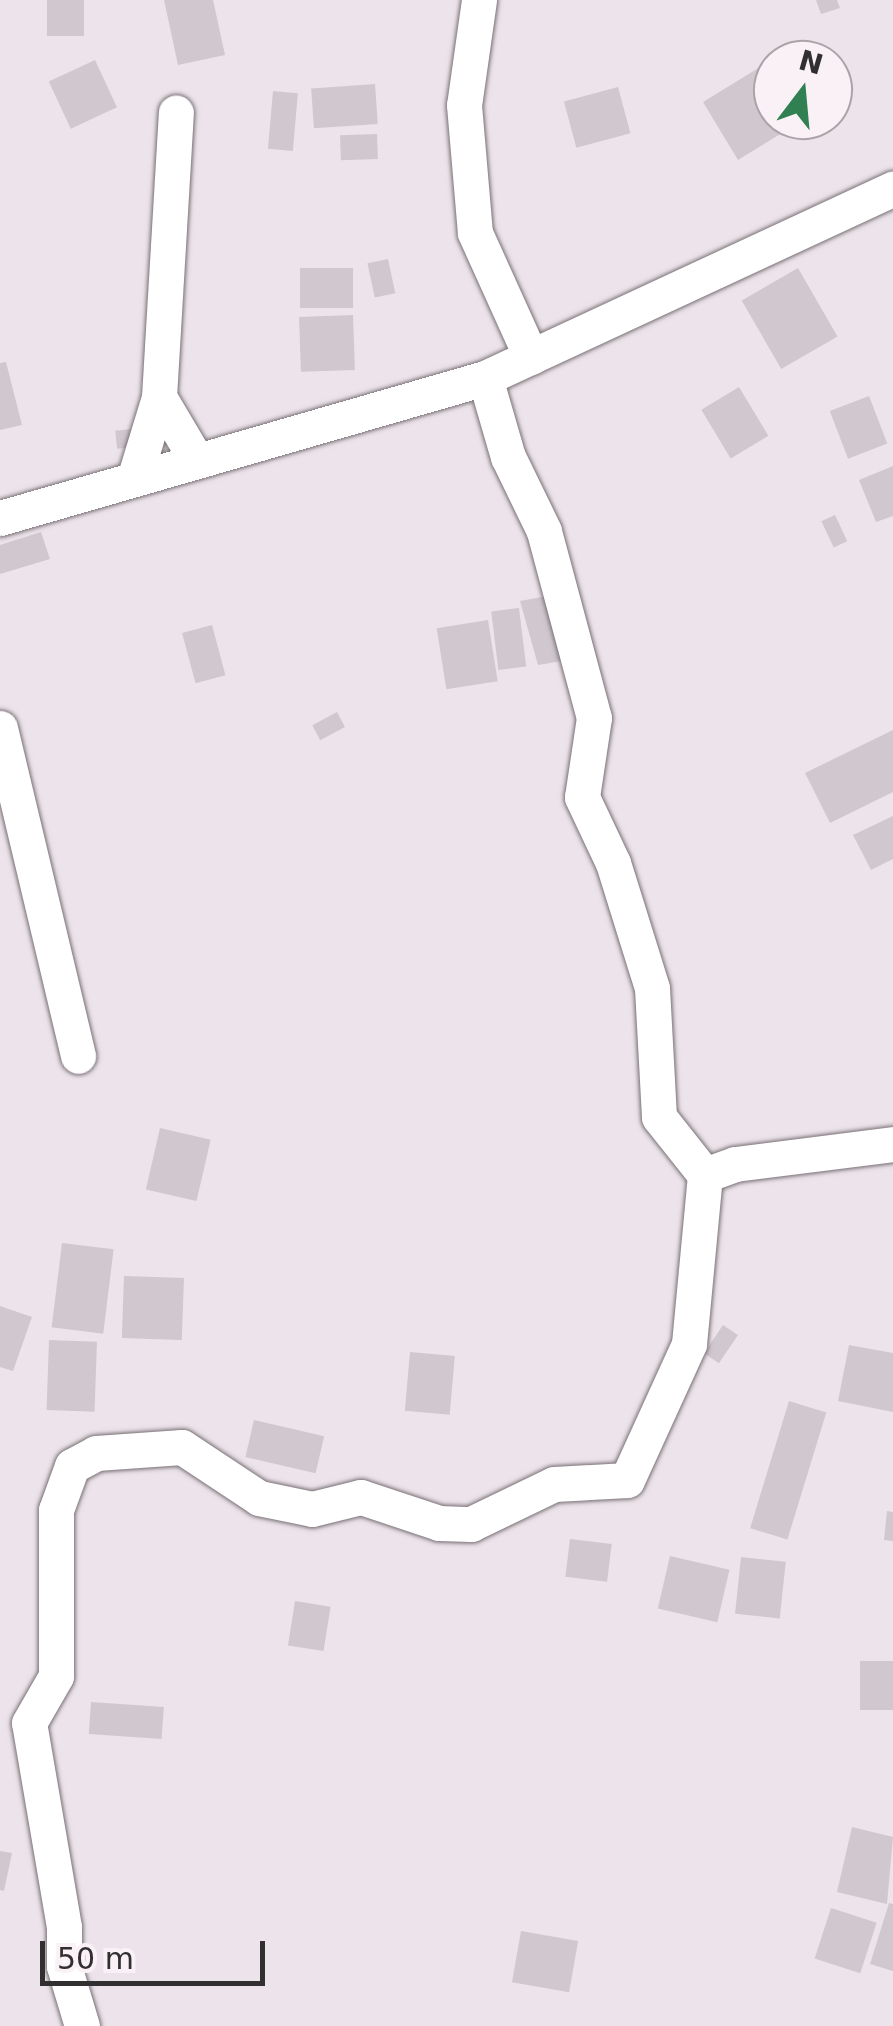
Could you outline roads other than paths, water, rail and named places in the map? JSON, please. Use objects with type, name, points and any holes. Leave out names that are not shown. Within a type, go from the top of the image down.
[{"type":"street","points":[[479,0],[464,105],[476,234],[531,357]]},
{"type":"street","points":[[134,479],[159,397],[176,113]]},
{"type":"street","points":[[0,518],[485,378],[893,189]]},
{"type":"street","points":[[82,2026],[64,1966],[64,1927],[29,1723],[56,1676],[56,1510],[72,1466],[96,1453],[182,1447],[259,1498],[312,1509],[361,1498],[457,1526],[554,1484],[627,1480],[689,1344],[706,1175],[659,1117],[652,988],[613,863],[582,797],[594,718],[544,531],[508,458],[485,378]]},
{"type":"street","points":[[159,397],[198,462]]},
{"type":"street","points":[[0,728],[78,1056]]},
{"type":"street","points":[[706,1175],[734,1164],[893,1144]]}]
